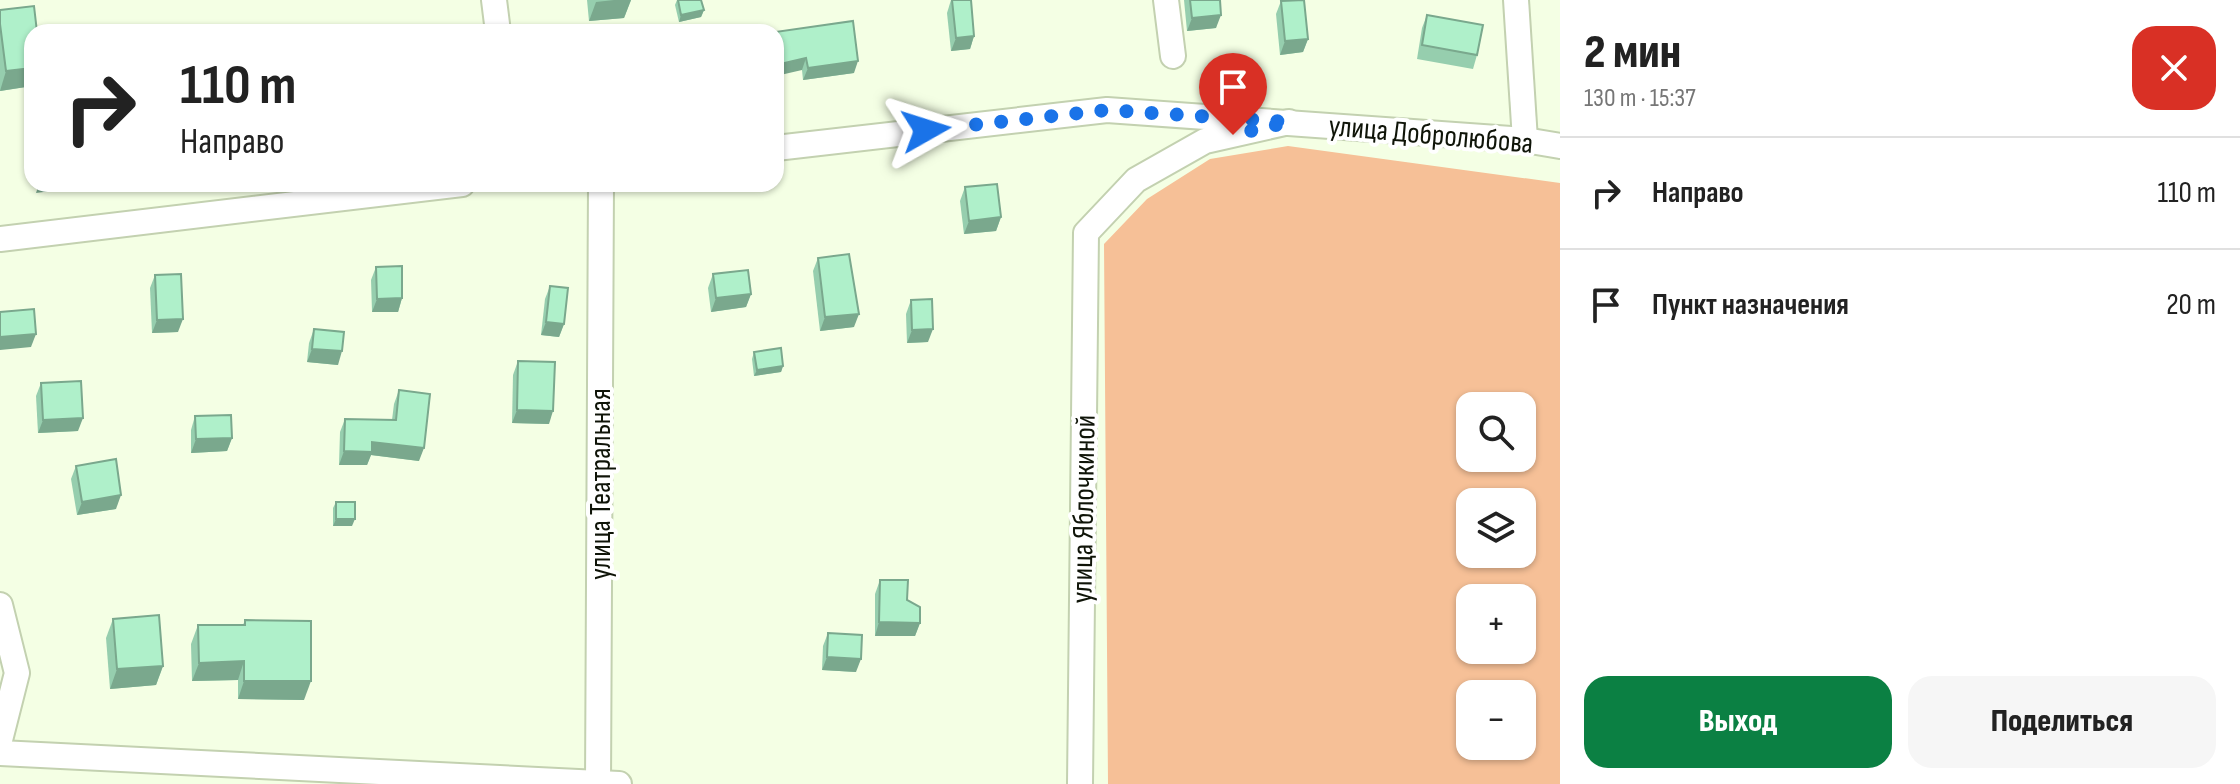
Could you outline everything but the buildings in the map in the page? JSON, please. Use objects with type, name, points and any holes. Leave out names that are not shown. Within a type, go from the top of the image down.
[{"type":"street","points":[[494,0],[497,24]]},
{"type":"street","points":[[1166,0],[1173,56]]},
{"type":"street","points":[[1516,0],[1525,140]]},
{"type":"street","name":"улица Добролюбова","points":[[784,147],[1107,110],[1525,140],[1560,146]]},
{"type":"street","name":"улица Яблочкиной","points":[[1080,784],[1086,233],[1136,180],[1205,141],[1289,122]]},
{"type":"street","points":[[0,239],[395,192]]},
{"type":"street","name":"улица Театральная","points":[[598,784],[601,192]]},
{"type":"street","points":[[0,605],[17,673],[0,740]]},
{"type":"street","points":[[0,753],[619,784]]},
{"type":"shaded area","points":[[1288,146],[1560,183],[1560,784],[1108,784],[1104,244],[1147,199],[1210,159]]},
{"type":"route","points":[[926,130],[1107,110],[1289,122],[1233,135]]}]
